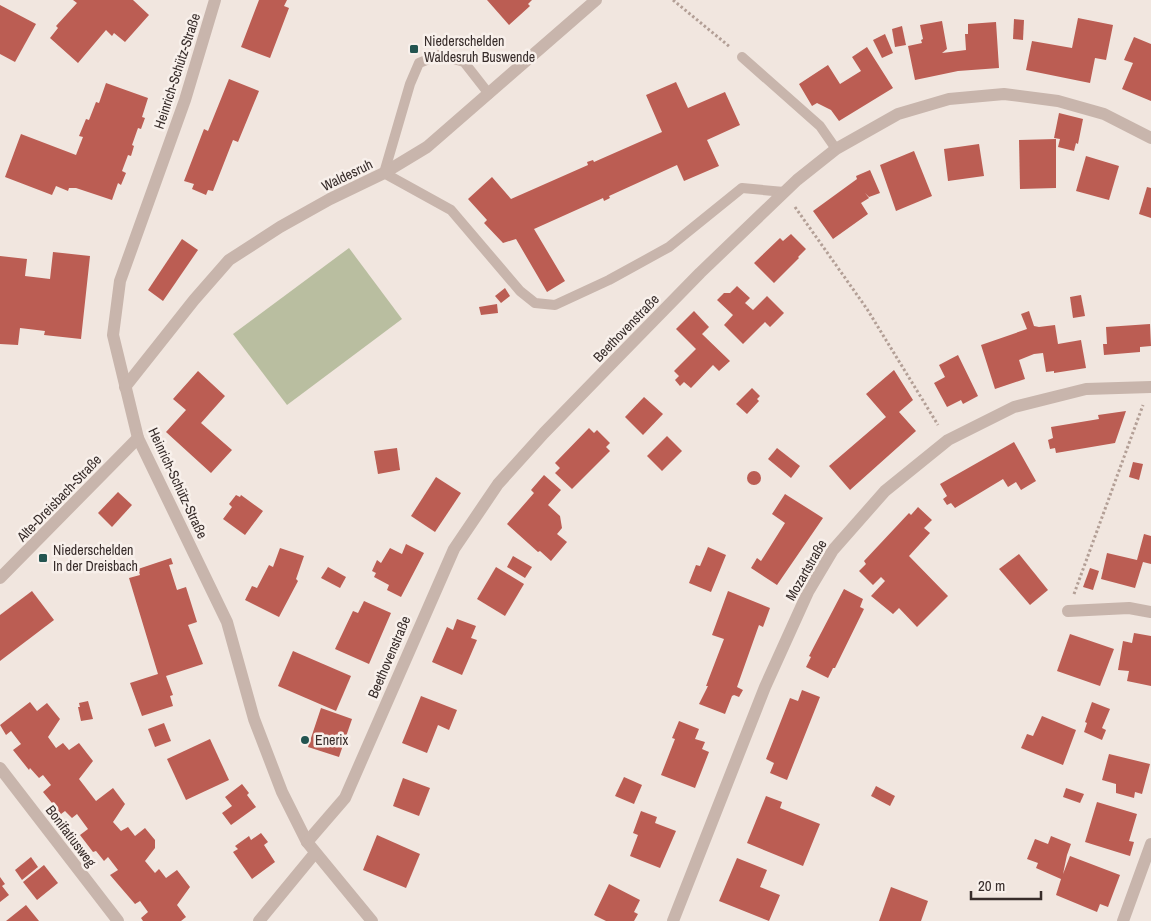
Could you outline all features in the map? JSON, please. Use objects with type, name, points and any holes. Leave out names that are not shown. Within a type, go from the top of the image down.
[{"type":"street","name":"Heinrich-Schütz-Straße","points":[[215,0],[185,100],[120,282],[113,335],[138,438],[227,622],[254,719],[282,792],[311,847],[372,921]]},
{"type":"street","name":"Waldesruh","points":[[125,387],[194,300],[229,260],[280,227],[330,199],[384,173],[427,147],[596,0]]},
{"type":"street","name":"Beethovenstraße","points":[[311,847],[345,798],[454,548],[498,484],[612,362],[784,192],[836,149],[898,114],[949,99],[1004,94],[1058,101],[1104,114],[1151,138]]},
{"type":"street","name":"Mozartstraße","points":[[673,921],[765,687],[808,592],[833,550],[885,491],[948,440],[1014,407],[1086,389],[1151,386]]},
{"type":"street","name":"Alte-Dreisbach-Straße","points":[[0,578],[138,438]]},
{"type":"street","points":[[1068,611],[1129,608],[1151,612]]},
{"type":"street","name":"Bonifatiusweg","points":[[0,768],[118,921]]},
{"type":"street","points":[[1123,921],[1151,844]]},
{"type":"street","points":[[259,921],[311,847]]},
{"type":"lane","points":[[489,94],[464,62],[439,55],[418,64],[410,84],[384,173],[451,210],[520,291],[535,303],[555,305],[609,280],[669,247],[742,188],[784,192]]},
{"type":"lane","points":[[742,57],[820,126],[836,149]]},
{"type":"path","points":[[673,0],[742,57]]},
{"type":"path","points":[[784,192],[867,309],[948,440]]},
{"type":"path","points":[[1068,611],[1151,386]]},
{"type":"green space","points":[[349,248],[402,319],[287,405],[233,334]]},
{"type":"building","points":[[73,0],[133,0],[149,15],[125,42],[114,33],[112,36],[106,30],[78,63],[50,38],[58,28],[56,26],[77,3]]},
{"type":"building","points":[[259,0],[287,0],[284,6],[289,8],[270,58],[241,47]]},
{"type":"building","points":[[487,0],[532,0],[528,4],[530,6],[509,25]]},
{"type":"building","points":[[0,5],[36,24],[15,62],[0,54]]},
{"type":"building","points":[[1078,18],[1113,25],[1106,60],[1095,58],[1090,83],[1026,70],[1032,41],[1072,48]]},
{"type":"building","points":[[1014,19],[1024,20],[1023,40],[1013,39]]},
{"type":"building","points":[[942,21],[947,49],[942,53],[966,50],[965,34],[968,34],[968,24],[996,22],[999,68],[958,71],[915,80],[908,46],[922,43],[920,25]]},
{"type":"building","points":[[902,26],[906,45],[895,47],[892,29]]},
{"type":"building","points":[[885,34],[893,53],[882,58],[873,40]]},
{"type":"building","points":[[1134,37],[1151,44],[1151,101],[1122,89],[1133,63],[1124,60]]},
{"type":"building","points":[[867,47],[893,88],[839,121],[831,110],[817,103],[812,106],[799,84],[828,65],[840,84],[861,71],[852,57]]},
{"type":"building","points":[[229,79],[259,91],[238,142],[233,140],[213,191],[208,190],[206,195],[192,189],[194,184],[184,181],[204,129],[208,131]]},
{"type":"building","points":[[676,82],[688,108],[725,92],[740,125],[707,140],[719,166],[684,181],[677,165],[609,196],[610,198],[604,201],[603,198],[534,229],[565,281],[547,292],[516,239],[503,243],[484,223],[487,220],[468,199],[492,177],[511,199],[588,165],[587,162],[593,160],[594,162],[662,132],[646,95]]},
{"type":"building","points":[[106,83],[148,98],[142,117],[145,118],[141,129],[138,128],[132,145],[134,146],[131,156],[128,155],[122,171],[126,173],[121,185],[118,183],[112,200],[76,188],[69,188],[68,191],[56,186],[52,195],[5,177],[21,134],[76,155],[83,137],[79,136],[86,119],[89,120],[96,102],[99,103]]},
{"type":"building","points":[[1059,113],[1083,119],[1078,144],[1076,143],[1074,151],[1058,147],[1060,139],[1054,138]]},
{"type":"building","points":[[1056,139],[1056,188],[1020,189],[1019,140]]},
{"type":"building","points":[[979,144],[984,176],[948,181],[944,149]]},
{"type":"building","points":[[914,151],[932,196],[896,211],[880,165]]},
{"type":"building","points":[[1086,156],[1119,166],[1109,200],[1076,191]]},
{"type":"building","points":[[870,170],[880,193],[869,197],[865,193],[869,198],[861,203],[868,214],[833,239],[813,211],[857,179],[856,176]]},
{"type":"building","points":[[1147,187],[1151,188],[1151,218],[1139,214]]},
{"type":"building","points":[[791,234],[806,249],[774,283],[754,263],[780,238],[783,241]]},
{"type":"building","points":[[182,239],[198,250],[163,301],[148,290]]},
{"type":"building","points":[[53,252],[90,256],[81,339],[44,335],[45,331],[20,328],[18,345],[0,344],[0,256],[27,259],[25,276],[50,279]]},
{"type":"building","points":[[737,286],[750,298],[745,303],[753,310],[767,296],[784,313],[770,327],[765,322],[743,344],[724,325],[733,315],[717,300],[724,293],[730,293]]},
{"type":"building","points":[[505,288],[510,296],[501,303],[495,296]]},
{"type":"building","points":[[1081,295],[1085,316],[1073,318],[1070,297]]},
{"type":"building","points":[[497,304],[498,313],[481,315],[479,307]]},
{"type":"building","points":[[694,311],[709,327],[702,334],[730,361],[719,371],[713,365],[691,388],[684,382],[680,386],[675,380],[679,376],[674,371],[696,349],[676,329]]},
{"type":"building","points":[[1029,311],[1034,326],[1055,325],[1058,344],[1081,340],[1086,368],[1054,373],[1054,371],[1046,372],[1043,353],[1034,354],[1019,360],[1025,379],[995,389],[981,345],[1027,329],[1021,314]]},
{"type":"building","points":[[1150,324],[1151,346],[1140,347],[1140,352],[1104,355],[1103,344],[1107,344],[1106,327]]},
{"type":"building","points":[[958,355],[978,396],[963,404],[961,400],[947,407],[934,383],[945,377],[939,365]]},
{"type":"building","points":[[894,370],[913,400],[899,412],[916,431],[850,490],[829,466],[886,417],[866,394]]},
{"type":"building","points":[[198,371],[225,396],[201,423],[232,450],[211,473],[166,432],[186,410],[173,399]]},
{"type":"building","points":[[752,388],[760,396],[757,399],[759,401],[747,414],[736,404]]},
{"type":"building","points":[[644,397],[663,414],[643,435],[625,417]]},
{"type":"building","points":[[1126,411],[1115,443],[1056,453],[1055,448],[1050,449],[1048,440],[1053,438],[1051,427],[1099,419],[1098,415]]},
{"type":"building","points":[[589,428],[594,433],[597,430],[610,443],[606,447],[610,451],[572,489],[555,473],[560,468],[555,463]]},
{"type":"building","points":[[667,436],[682,451],[662,471],[647,456]]},
{"type":"building","points":[[1014,442],[1036,481],[1021,490],[1016,482],[1008,487],[1003,479],[955,508],[951,503],[947,505],[943,499],[947,496],[940,484]]},
{"type":"building","points":[[397,448],[400,470],[378,474],[374,451]]},
{"type":"building","points":[[777,448],[800,466],[791,478],[768,459]]},
{"type":"building","points":[[1133,462],[1143,464],[1139,480],[1129,477]]},
{"type":"building","points":[[751,471],[757,471],[761,478],[757,485],[751,485],[747,481],[747,475]]},
{"type":"building","points":[[544,475],[561,490],[548,505],[560,516],[562,528],[557,534],[567,542],[551,561],[507,524],[534,493],[531,490]]},
{"type":"building","points":[[436,477],[461,493],[435,532],[411,516]]},
{"type":"building","points":[[118,492],[132,505],[112,527],[98,513]]},
{"type":"building","points":[[785,494],[823,518],[777,585],[751,568],[757,558],[761,561],[785,523],[772,514]]},
{"type":"building","points":[[236,495],[240,497],[241,495],[263,511],[245,535],[223,519],[232,507],[229,504]]},
{"type":"building","points":[[918,507],[932,520],[924,528],[930,533],[909,556],[948,596],[917,627],[899,608],[893,614],[871,596],[885,581],[881,577],[873,585],[859,571],[866,564],[864,561],[909,513],[911,515]]},
{"type":"building","points":[[1144,534],[1151,536],[1151,564],[1143,562],[1135,588],[1101,579],[1107,553],[1137,560]]},
{"type":"building","points":[[406,544],[424,553],[401,597],[387,590],[389,585],[374,577],[376,573],[372,571],[377,560],[381,563],[390,548],[402,554]]},
{"type":"building","points":[[708,547],[726,555],[711,592],[689,583],[696,565],[700,566]]},
{"type":"building","points":[[280,548],[304,556],[296,579],[298,581],[279,617],[245,600],[252,586],[257,588],[269,565],[273,567]]},
{"type":"building","points":[[1019,554],[1048,590],[1030,605],[999,569]]},
{"type":"building","points":[[513,556],[532,567],[525,578],[507,567]]},
{"type":"building","points":[[171,558],[173,564],[169,565],[177,590],[186,587],[197,622],[188,625],[203,664],[166,676],[173,695],[170,696],[173,706],[142,716],[130,683],[158,674],[129,578],[140,575],[138,569]]},
{"type":"building","points":[[328,567],[346,577],[340,588],[321,578]]},
{"type":"building","points":[[496,567],[524,584],[505,616],[477,599]]},
{"type":"building","points":[[1090,568],[1099,571],[1093,590],[1083,587]]},
{"type":"building","points":[[844,589],[863,599],[860,607],[864,609],[835,668],[833,668],[828,678],[806,667],[811,657],[809,656]]},
{"type":"building","points":[[32,591],[54,620],[0,661],[0,615]]},
{"type":"building","points":[[728,591],[770,608],[763,627],[759,625],[737,687],[743,690],[739,697],[732,696],[725,714],[699,704],[708,686],[706,686],[724,639],[712,635]]},
{"type":"building","points":[[364,601],[391,613],[369,664],[335,649],[353,611],[358,613]]},
{"type":"building","points":[[457,619],[476,626],[471,638],[477,640],[462,675],[432,662],[447,627],[453,630]]},
{"type":"building","points":[[1134,633],[1151,636],[1151,686],[1127,681],[1129,671],[1118,670],[1123,641],[1132,643]]},
{"type":"building","points":[[1070,634],[1114,649],[1100,686],[1057,671]]},
{"type":"building","points":[[293,651],[351,676],[336,711],[278,686]]},
{"type":"building","points":[[802,690],[820,697],[787,780],[770,773],[774,763],[766,759],[790,698],[798,701]]},
{"type":"building","points":[[421,696],[457,710],[449,730],[438,725],[427,753],[402,743]]},
{"type":"building","points":[[88,701],[93,719],[81,721],[79,703]]},
{"type":"building","points":[[30,702],[37,711],[47,703],[60,719],[48,737],[56,748],[63,743],[69,750],[79,743],[93,761],[79,779],[96,801],[113,788],[125,804],[113,822],[121,831],[128,827],[135,836],[145,828],[155,840],[155,848],[145,861],[155,873],[159,869],[166,878],[177,870],[190,887],[177,905],[186,917],[181,921],[143,921],[141,918],[148,912],[140,901],[135,904],[110,875],[118,870],[108,857],[104,861],[96,851],[93,852],[80,835],[88,829],[77,814],[72,818],[65,811],[61,814],[43,792],[51,785],[43,775],[39,778],[30,768],[29,770],[13,750],[21,744],[11,731],[6,735],[0,725]]},
{"type":"building","points":[[1092,702],[1110,709],[1102,728],[1106,730],[1102,740],[1084,732],[1087,723],[1085,722]]},
{"type":"building","points":[[321,708],[352,719],[339,757],[308,747]]},
{"type":"building","points":[[1042,716],[1076,730],[1063,765],[1021,748],[1027,734],[1033,736]]},
{"type":"building","points":[[679,721],[699,729],[695,739],[705,742],[702,749],[709,752],[695,788],[661,775],[675,739],[672,738]]},
{"type":"building","points":[[164,723],[171,741],[155,747],[148,729]]},
{"type":"building","points":[[210,739],[229,780],[186,800],[167,759]]},
{"type":"building","points":[[1109,754],[1150,764],[1142,794],[1135,792],[1134,798],[1116,793],[1116,784],[1102,780]]},
{"type":"building","points":[[624,777],[642,785],[634,804],[615,796]]},
{"type":"building","points":[[403,778],[430,788],[419,816],[393,806]]},
{"type":"building","points":[[242,784],[256,807],[231,825],[222,813],[232,806],[225,797]]},
{"type":"building","points":[[876,786],[895,796],[890,806],[871,796]]},
{"type":"building","points":[[1066,788],[1084,794],[1080,803],[1063,797]]},
{"type":"building","points":[[766,796],[782,802],[780,808],[820,824],[803,866],[747,843]]},
{"type":"building","points":[[1097,802],[1137,814],[1129,841],[1134,842],[1130,856],[1085,842]]},
{"type":"building","points":[[641,811],[657,817],[655,823],[676,831],[660,868],[630,856],[638,835],[633,833]]},
{"type":"building","points":[[261,833],[268,842],[264,845],[275,862],[252,879],[233,852],[238,849],[235,846],[249,836],[251,840]]},
{"type":"building","points":[[377,835],[420,854],[406,888],[363,870]]},
{"type":"building","points":[[1051,836],[1071,844],[1063,874],[1070,856],[1120,875],[1108,907],[1100,904],[1097,912],[1056,895],[1061,879],[1036,868],[1038,863],[1027,859],[1035,839],[1048,844]]},
{"type":"building","points":[[31,857],[38,867],[22,880],[15,870]]},
{"type":"building","points":[[737,858],[767,870],[760,887],[780,895],[769,921],[719,901]]},
{"type":"building","points":[[44,865],[58,883],[37,900],[23,882]]},
{"type":"building","points":[[0,877],[5,884],[2,886],[9,895],[0,902]]},
{"type":"building","points":[[609,884],[640,900],[634,912],[638,914],[634,921],[606,921],[594,915]]},
{"type":"building","points":[[891,887],[928,901],[921,921],[879,921]]},
{"type":"building","points":[[26,905],[39,921],[6,921]]},
{"type":"place","name":"Niederschelden Waldesruh Buswende","points":[[414,49]]},
{"type":"place","name":"Niederschelden In der Dreisbach","points":[[43,558]]},
{"type":"place","name":"Enerix","points":[[305,740]]}]
